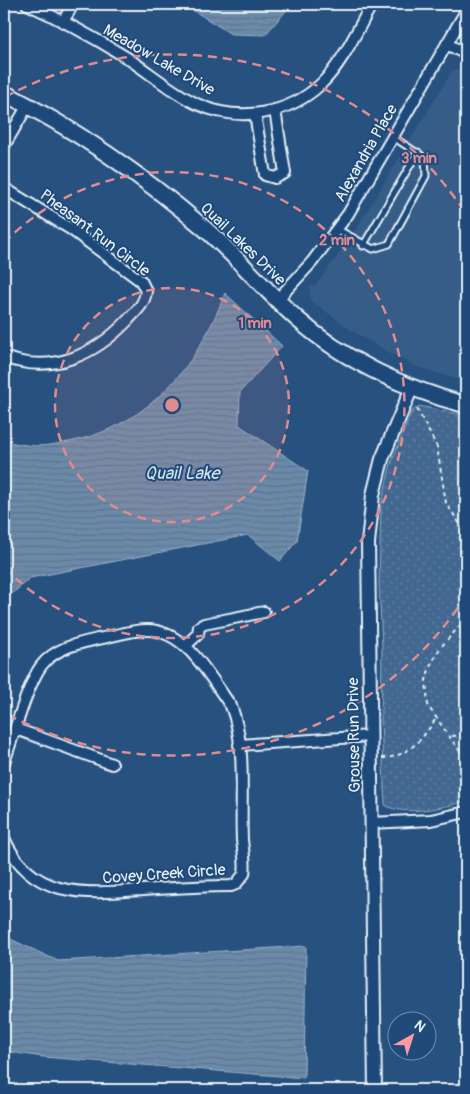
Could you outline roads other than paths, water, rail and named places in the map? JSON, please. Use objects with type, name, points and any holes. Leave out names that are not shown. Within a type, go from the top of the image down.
[{"type":"main road","name":"Quail Lakes Drive","points":[[4,93],[84,137],[158,190],[206,230],[303,324],[347,355],[380,373],[412,387],[466,405]]},
{"type":"street","name":"Meadow Lake Drive","points":[[26,4],[124,56],[196,104],[227,112],[255,114],[275,110],[311,92],[329,75],[372,4]]},
{"type":"street","points":[[63,22],[72,4]]},
{"type":"street","name":"Alexandria Place","points":[[277,300],[312,262],[337,229],[448,44],[463,23],[466,11]]},
{"type":"street","points":[[448,44],[466,54]]},
{"type":"street","points":[[4,146],[28,105]]},
{"type":"street","points":[[255,114],[265,175],[276,178],[285,173],[275,110]]},
{"type":"street","name":"Pheasant Run Circle","points":[[4,188],[72,230],[141,281],[146,292],[143,303],[112,336],[84,355],[48,364],[29,363],[4,357]]},
{"type":"street","name":"Grouse Run Drive","points":[[375,1090],[367,557],[370,519],[382,459],[412,387]]},
{"type":"street","points":[[185,646],[198,634],[199,627],[204,624],[264,612]]},
{"type":"street","name":"Covey Creek Circle","points":[[4,762],[37,672],[48,658],[64,648],[146,630],[163,632],[185,646],[231,706],[238,728],[245,869],[242,878],[236,884],[99,893],[71,892],[50,885],[30,873],[11,851],[4,838]]},
{"type":"street","points":[[16,728],[112,764]]},
{"type":"street","points":[[239,745],[370,736]]},
{"type":"street","points":[[371,822],[431,820],[466,812]]},
{"type":"lane","points":[[337,229],[363,246],[373,249],[389,244],[426,176],[425,158],[393,137]]},
{"type":"lane","points":[[363,246],[418,152]]},
{"type":"water","points":[[183,4],[292,4],[265,35],[231,34]]},
{"type":"water","name":"Quail Lake","points":[[225,293],[282,346],[240,392],[239,425],[308,471],[297,541],[280,561],[248,535],[30,578],[4,601],[4,441],[38,446],[72,441],[103,432],[131,418],[156,399],[177,378],[196,352],[212,324]]},
{"type":"water","points":[[4,936],[58,961],[306,946],[304,1078],[43,1057],[4,1051]]}]
